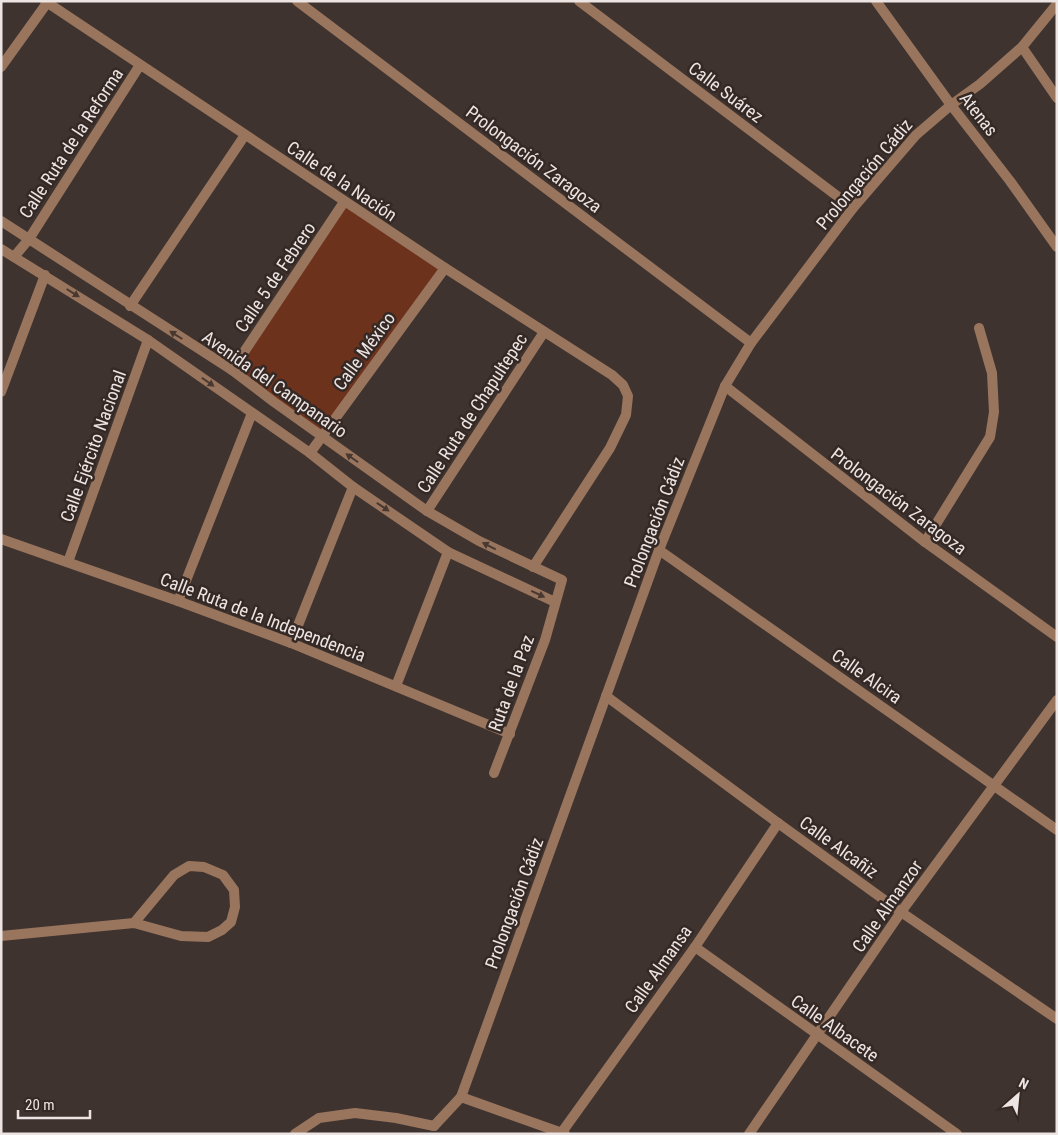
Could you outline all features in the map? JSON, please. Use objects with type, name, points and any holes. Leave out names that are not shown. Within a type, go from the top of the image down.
[{"type":"street","name":"Calle Suárez","points":[[579,1],[853,208]]},
{"type":"street","name":"Calle de la Nación","points":[[46,2],[344,202],[612,375],[623,385],[628,396],[626,415],[610,448],[533,566]]},
{"type":"street","points":[[1,67],[46,2]]},
{"type":"street","name":"Prolongación Zaragoza","points":[[304,3],[751,343]]},
{"type":"street","name":"Atenas","points":[[875,3],[1010,181],[1057,247]]},
{"type":"street","name":"Prolongación Cádiz","points":[[461,1097],[659,550],[725,386],[751,343],[853,208],[916,135],[951,104],[980,84],[1022,47],[1057,4]]},
{"type":"street","points":[[1022,47],[1057,98]]},
{"type":"street","name":"Calle Ruta de la Reforma","points":[[14,257],[29,239],[140,65]]},
{"type":"street","points":[[130,306],[245,135]]},
{"type":"street","name":"Calle 5 de Febrero","points":[[232,370],[344,202]]},
{"type":"street","name":"Avenida del Campanario","points":[[1,221],[130,306],[232,370],[322,437],[427,510],[479,541],[533,566]]},
{"type":"street","name":"Avenida del Campanario","points":[[1,249],[148,340],[310,453],[353,487],[448,552],[555,602]]},
{"type":"street","name":"Calle México","points":[[310,453],[445,268]]},
{"type":"street","points":[[1,392],[45,275]]},
{"type":"street","points":[[924,542],[990,437],[994,412],[992,373],[979,328]]},
{"type":"street","name":"Calle Ruta de Chapultepec","points":[[427,510],[544,332]]},
{"type":"street","name":"Calle Ejército Nacional","points":[[68,562],[148,340]]},
{"type":"street","name":"Prolongación Zaragoza","points":[[725,386],[924,542],[1057,637]]},
{"type":"street","points":[[178,601],[252,413]]},
{"type":"street","points":[[291,643],[353,487]]},
{"type":"street","name":"Calle Ruta de la Independencia","points":[[1,539],[291,643],[510,734]]},
{"type":"street","name":"Calle Alcira","points":[[659,550],[1057,830]]},
{"type":"street","points":[[396,686],[448,552]]},
{"type":"street","name":"Ruta de la Paz","points":[[494,773],[544,640],[562,580],[533,566]]},
{"type":"street","name":"Calle Alcañiz","points":[[606,696],[901,912],[1057,1018]]},
{"type":"street","name":"Calle Almanzor","points":[[749,1134],[818,1036],[901,912],[1057,700]]},
{"type":"street","name":"Calle Almansa","points":[[563,1133],[695,947],[778,823]]},
{"type":"street","points":[[1,936],[134,923],[181,936],[208,937],[222,930],[231,922],[235,907],[234,890],[223,875],[204,867],[189,866],[174,875],[134,923]]},
{"type":"street","name":"Calle Albacete","points":[[695,947],[957,1134]]},
{"type":"street","points":[[295,1134],[320,1118],[355,1113],[396,1118],[436,1130],[461,1097],[563,1133]]},
{"type":"shaded area","points":[[344,202],[445,268],[322,437],[232,370]]}]
